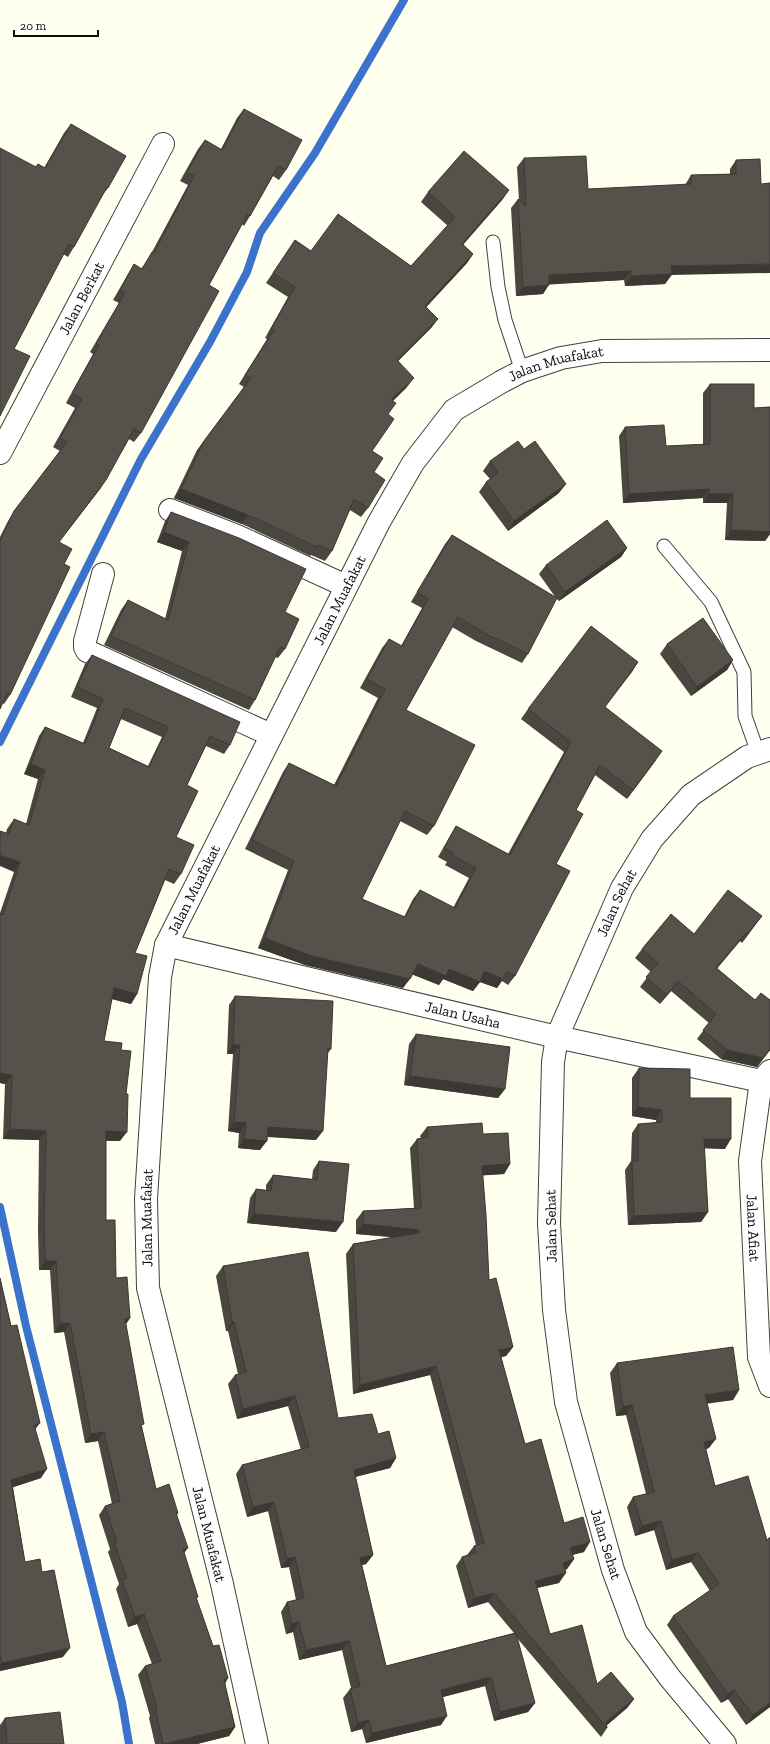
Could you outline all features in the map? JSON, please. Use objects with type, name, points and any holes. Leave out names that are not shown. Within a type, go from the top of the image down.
[{"type":"street","name":"Jalan Berkat","points":[[0,453],[164,144]]},
{"type":"street","name":"Jalan Muafakat","points":[[256,1744],[222,1584],[148,1288],[146,1199],[160,977],[166,944],[379,522],[413,463],[454,410],[522,371],[561,358],[602,351],[770,350]]},
{"type":"street","points":[[170,510],[237,536],[346,586]]},
{"type":"street","points":[[103,574],[85,641],[85,647],[88,651],[271,736]]},
{"type":"street","name":"Jalan Sehat","points":[[725,1744],[670,1678],[636,1632],[613,1570],[566,1402],[554,1310],[549,1223],[553,1062],[558,1037],[622,888],[652,839],[691,795],[747,757],[764,751]]},
{"type":"street","name":"Jalan Usaha","points":[[166,944],[558,1037],[766,1076]]},
{"type":"street","name":"Jalan Afiat","points":[[766,1076],[750,1161],[759,1357],[770,1386]]},
{"type":"lane","points":[[494,242],[498,287],[505,320],[522,371]]},
{"type":"lane","points":[[664,546],[711,602],[744,672],[745,716],[764,751]]},
{"type":"building","points":[[244,109],[302,140],[286,170],[278,166],[250,216],[247,215],[209,285],[219,291],[141,433],[134,429],[106,480],[59,542],[72,549],[64,564],[70,567],[10,695],[7,693],[0,709],[0,541],[14,511],[67,442],[60,438],[82,399],[72,393],[99,345],[96,343],[125,293],[120,290],[134,264],[142,269],[152,252],[154,253],[194,176],[187,172],[205,140],[222,150]]},
{"type":"building","points":[[71,124],[126,156],[74,247],[69,244],[14,349],[30,356],[0,416],[0,148],[36,167],[38,164],[45,168]]},
{"type":"building","points":[[464,151],[509,190],[462,244],[473,254],[425,306],[438,319],[397,360],[414,378],[391,400],[396,403],[388,414],[394,419],[372,451],[383,458],[374,472],[385,480],[368,508],[354,499],[332,551],[318,545],[317,547],[248,515],[181,489],[204,441],[251,378],[245,375],[274,330],[271,329],[295,287],[273,273],[295,240],[311,251],[338,214],[411,266],[455,217],[428,192]]},
{"type":"building","points":[[586,156],[588,189],[691,184],[691,175],[736,174],[736,160],[760,159],[761,184],[770,183],[770,264],[671,266],[672,274],[631,276],[631,271],[549,275],[549,285],[523,287],[518,199],[526,206],[524,158]]},
{"type":"building","points":[[710,384],[754,384],[754,408],[770,407],[770,532],[731,530],[733,494],[709,494],[709,489],[629,494],[625,427],[664,425],[666,446],[710,444]]},
{"type":"building","points":[[518,441],[524,449],[535,441],[566,484],[514,521],[486,482],[498,473],[490,461]]},
{"type":"building","points":[[171,512],[239,538],[306,569],[285,612],[299,619],[285,649],[280,647],[255,700],[111,636],[128,600],[168,620],[189,542],[164,532]]},
{"type":"building","points":[[607,520],[627,548],[565,592],[546,565]]},
{"type":"building","points":[[452,535],[557,598],[528,654],[482,632],[458,617],[406,710],[475,745],[434,826],[405,811],[362,899],[405,917],[420,890],[455,908],[476,868],[452,855],[453,853],[444,848],[456,826],[510,855],[571,742],[528,709],[591,626],[638,662],[605,707],[662,751],[633,790],[600,765],[576,810],[583,814],[556,864],[570,871],[515,976],[507,971],[503,979],[484,971],[480,982],[449,969],[446,976],[418,964],[410,979],[312,956],[265,938],[294,861],[252,840],[289,763],[336,786],[385,689],[367,679],[389,639],[402,646],[428,599],[417,592]]},
{"type":"building","points":[[703,618],[733,660],[697,687],[667,644]]},
{"type":"building","points":[[92,655],[240,722],[230,745],[210,736],[187,785],[198,791],[176,837],[194,845],[181,874],[169,869],[135,953],[147,956],[137,994],[114,988],[104,1041],[122,1043],[121,1050],[131,1051],[126,1094],[128,1094],[127,1132],[106,1131],[106,1220],[115,1220],[116,1278],[127,1277],[130,1318],[125,1319],[144,1424],[141,1425],[156,1489],[169,1484],[178,1513],[176,1513],[188,1548],[183,1549],[198,1597],[196,1597],[213,1646],[219,1645],[228,1678],[224,1680],[235,1727],[164,1744],[155,1708],[157,1708],[145,1666],[161,1661],[144,1614],[135,1617],[122,1580],[127,1578],[114,1543],[117,1542],[105,1506],[120,1501],[104,1432],[91,1434],[70,1323],[60,1324],[56,1261],[45,1261],[44,1222],[46,1131],[10,1129],[12,1075],[0,1073],[0,914],[3,915],[20,862],[0,855],[0,831],[9,834],[14,819],[29,825],[45,770],[31,764],[45,727],[85,744],[103,699],[77,687]],"holes":[[[125,708],[168,727],[149,767],[109,748]]]},
{"type":"building","points":[[728,890],[762,916],[716,968],[755,1000],[761,993],[770,1000],[770,1049],[763,1058],[727,1050],[703,1030],[716,1014],[678,981],[667,995],[646,977],[658,963],[642,949],[671,914],[694,934]]},
{"type":"building","points":[[235,996],[333,1001],[331,1049],[328,1049],[323,1131],[268,1127],[267,1141],[244,1139],[246,1123],[234,1122],[240,1045],[233,1045]]},
{"type":"building","points":[[416,1034],[510,1047],[505,1089],[410,1076]]},
{"type":"building","points":[[639,1068],[690,1069],[690,1098],[731,1098],[731,1139],[704,1139],[708,1212],[634,1216],[632,1161],[638,1161],[638,1124],[662,1122],[662,1110],[638,1107]]},
{"type":"building","points":[[482,1123],[483,1134],[508,1133],[510,1164],[482,1166],[489,1280],[496,1278],[513,1347],[499,1350],[525,1444],[541,1439],[564,1523],[583,1517],[590,1542],[570,1548],[574,1559],[563,1563],[566,1573],[535,1581],[550,1634],[582,1625],[597,1684],[611,1672],[634,1699],[606,1722],[607,1728],[494,1593],[475,1598],[462,1557],[476,1553],[474,1546],[484,1543],[436,1366],[360,1385],[353,1244],[419,1233],[419,1230],[363,1224],[363,1211],[421,1208],[417,1139],[428,1137],[427,1127]]},
{"type":"building","points":[[319,1161],[349,1164],[343,1222],[254,1214],[256,1189],[271,1191],[273,1175],[317,1180]]},
{"type":"building","points":[[308,1252],[338,1418],[372,1414],[378,1434],[389,1431],[396,1458],[354,1470],[373,1555],[360,1558],[386,1666],[516,1633],[535,1703],[500,1712],[491,1677],[441,1690],[447,1716],[372,1733],[369,1720],[358,1723],[350,1689],[360,1686],[349,1641],[306,1650],[299,1622],[292,1624],[287,1602],[304,1598],[295,1557],[287,1559],[274,1502],[253,1507],[242,1465],[309,1447],[295,1396],[243,1409],[235,1375],[246,1372],[234,1322],[232,1322],[223,1266]]},
{"type":"building","points":[[0,1278],[11,1326],[17,1325],[40,1423],[34,1425],[47,1469],[11,1480],[25,1562],[40,1559],[42,1572],[54,1570],[70,1648],[2,1663],[0,1655]]},
{"type":"building","points":[[733,1347],[739,1390],[705,1395],[716,1439],[704,1442],[715,1486],[748,1476],[767,1540],[770,1537],[770,1703],[753,1715],[734,1690],[728,1694],[673,1616],[719,1584],[698,1553],[672,1560],[661,1521],[642,1526],[633,1497],[654,1492],[632,1405],[623,1407],[617,1363]]},
{"type":"building","points":[[60,1712],[64,1744],[7,1744],[5,1718]]},
{"type":"waterway","points":[[0,742],[141,459],[210,342],[247,272],[260,233],[315,153],[404,0]]},
{"type":"waterway","points":[[0,1207],[26,1326],[122,1702],[129,1744]]}]
